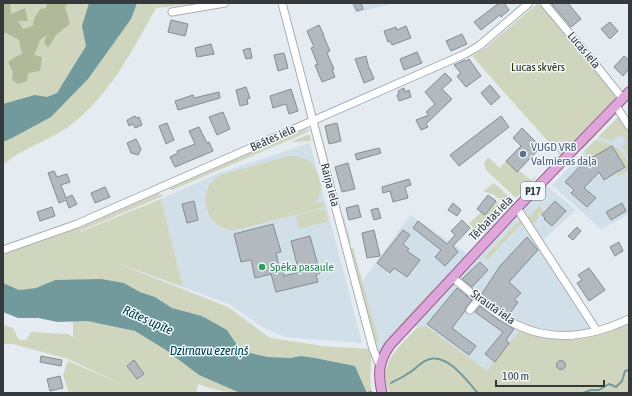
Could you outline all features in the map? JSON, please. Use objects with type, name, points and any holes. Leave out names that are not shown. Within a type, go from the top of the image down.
[{"type":"main road","name":"Tērbatas iela","points":[[380,366],[383,355],[390,345],[517,208],[623,99]]},
{"type":"main road","name":"P17","points":[[380,366],[379,378],[382,393]]},
{"type":"street","points":[[172,12],[225,3]]},
{"type":"street","name":"Raiņa iela","points":[[282,3],[357,289],[373,348],[380,366]]},
{"type":"street","name":"Beātes iela","points":[[3,250],[69,227],[465,54],[479,46],[530,3]]},
{"type":"street","name":"Lucas iela","points":[[544,3],[623,99],[629,126]]},
{"type":"street","points":[[517,208],[597,332]]},
{"type":"street","name":"Strauta iela","points":[[453,278],[479,299],[516,325],[545,334],[569,336],[597,332],[629,319]]},
{"type":"street","points":[[470,310],[479,299]]},
{"type":"shaded area","points":[[351,3],[396,3],[355,13]]},
{"type":"shaded area","points":[[629,132],[629,214],[601,229],[552,185],[598,137]]},
{"type":"shaded area","points":[[310,143],[362,343],[285,337],[262,327],[229,304],[183,287],[161,199],[219,173]]},
{"type":"shaded area","points":[[542,182],[576,210],[540,243],[597,331],[581,335],[528,329],[484,378],[411,322],[380,366],[357,289],[410,215],[471,256]]},
{"type":"green space","points":[[3,3],[202,3],[156,8],[128,57],[108,88],[96,102],[68,127],[18,154],[3,165]]},
{"type":"green space","points":[[3,3],[10,3],[11,14],[25,8],[28,21],[18,21],[23,29],[33,26],[34,19],[40,9],[46,8],[47,3],[68,3],[65,7],[70,24],[56,35],[48,48],[44,42],[47,35],[40,40],[34,55],[42,57],[40,71],[28,73],[27,81],[18,84],[12,80],[13,72],[8,62],[22,54],[19,40],[6,33],[3,33]]},
{"type":"green space","name":"Lucas skvērs","points":[[537,4],[542,6],[617,97],[561,156],[472,56],[485,48]]},
{"type":"green space","points":[[612,116],[613,117],[583,149],[581,148]]},
{"type":"green space","points":[[619,116],[629,132],[629,157],[622,147],[625,144],[625,138],[623,136],[618,136],[613,141],[598,137]]},
{"type":"green space","points":[[308,129],[308,132],[172,190],[170,188],[303,130]]},
{"type":"green space","points":[[317,129],[320,129],[339,202],[335,201]]},
{"type":"green space","points":[[310,135],[311,141],[291,142]]},
{"type":"green space","points":[[595,140],[613,145],[623,153],[628,163],[629,170],[619,176],[617,172],[625,167],[612,146],[590,159],[584,151]]},
{"type":"green space","points":[[289,156],[306,159],[316,169],[321,187],[320,196],[315,204],[323,202],[325,207],[232,231],[220,226],[212,219],[207,208],[206,195],[207,189],[215,179],[224,174]]},
{"type":"green space","points":[[488,157],[500,168],[506,161],[517,172],[518,170],[531,180],[537,176],[516,198],[486,170],[484,163]]},
{"type":"green space","points":[[494,183],[514,201],[508,206],[494,195],[483,191]]},
{"type":"green space","points":[[158,193],[163,196],[80,232],[161,199],[183,287],[112,261],[228,307],[270,338],[323,346],[370,349],[370,382],[372,393],[367,393],[355,366],[301,356],[290,358],[268,357],[241,351],[227,330],[202,316],[172,308],[155,297],[140,292],[124,283],[55,280],[36,288],[19,290],[3,283],[3,250],[77,224],[79,228]]},
{"type":"green space","points":[[496,201],[506,210],[484,234],[469,224],[481,212],[485,215]]},
{"type":"green space","points":[[539,206],[544,212],[541,216],[540,214],[538,216],[538,219],[532,225],[527,217]]},
{"type":"green space","points":[[322,209],[326,211],[328,219],[326,222],[302,228],[298,226],[296,216]]},
{"type":"green space","points":[[343,215],[351,243],[347,244],[340,217]]},
{"type":"green space","points":[[520,220],[522,223],[490,257],[488,259],[484,257]]},
{"type":"green space","points":[[353,248],[379,341],[375,343],[349,249]]},
{"type":"green space","points":[[433,289],[435,290],[382,344]]},
{"type":"green space","points":[[73,321],[87,321],[135,331],[238,392],[246,393],[222,391],[198,384],[196,393],[69,393],[63,375],[68,361],[121,384],[68,359],[13,344],[3,344],[3,324],[14,329],[18,338],[21,340],[26,340],[31,332],[68,334],[73,337]]},
{"type":"green space","points":[[629,323],[629,393],[390,393],[386,384],[387,366],[390,359],[417,328],[423,326],[426,326],[487,371],[519,331],[539,337],[572,340],[592,337]]},
{"type":"water","points":[[89,3],[137,3],[131,19],[88,79],[51,117],[3,142],[3,104],[35,95],[47,97],[57,93],[86,46],[82,26]]},
{"type":"water","name":"Dzirnavu ezeriņš","points":[[101,279],[124,283],[140,292],[155,297],[172,308],[202,316],[227,330],[241,351],[268,357],[290,358],[301,356],[355,366],[367,393],[238,392],[199,375],[166,350],[135,331],[87,321],[58,322],[38,318],[18,318],[3,312],[3,283],[19,290],[36,288],[55,280]]},
{"type":"building","points":[[353,3],[361,3],[363,9],[357,11]]},
{"type":"building","points":[[499,3],[504,3],[509,10],[481,30],[474,22]]},
{"type":"building","points":[[551,3],[568,3],[581,19],[571,27]]},
{"type":"building","points":[[171,20],[188,24],[185,36],[168,32]]},
{"type":"building","points":[[610,22],[618,31],[610,39],[601,29]]},
{"type":"building","points":[[319,25],[330,51],[327,53],[334,69],[332,69],[335,77],[322,82],[315,65],[318,65],[311,48],[314,47],[307,31]]},
{"type":"building","points":[[406,26],[411,38],[392,45],[390,41],[388,42],[384,31],[396,27],[397,30]]},
{"type":"building","points":[[462,34],[467,44],[451,51],[446,41]]},
{"type":"building","points":[[211,44],[214,54],[197,57],[195,48]]},
{"type":"building","points":[[250,48],[252,58],[246,59],[243,50]]},
{"type":"building","points":[[417,52],[422,63],[404,70],[400,59]]},
{"type":"building","points":[[284,53],[288,68],[278,71],[274,55]]},
{"type":"building","points":[[366,56],[369,69],[374,79],[364,83],[355,59]]},
{"type":"building","points":[[624,56],[629,60],[629,69],[623,76],[614,67]]},
{"type":"building","points":[[469,59],[481,76],[466,87],[457,76],[461,73],[454,65]]},
{"type":"building","points":[[445,73],[452,80],[442,89],[452,99],[426,124],[428,127],[421,130],[416,120],[429,115],[426,112],[435,104],[425,92]]},
{"type":"building","points":[[490,85],[500,97],[491,105],[481,93]]},
{"type":"building","points":[[246,87],[250,98],[247,99],[248,104],[240,106],[236,90]]},
{"type":"building","points":[[404,88],[405,92],[409,90],[411,97],[399,101],[397,95],[399,94],[398,91]]},
{"type":"building","points":[[291,89],[298,111],[289,114],[286,104],[273,108],[270,96]]},
{"type":"building","points":[[219,92],[220,98],[178,110],[175,101],[193,95],[194,98]]},
{"type":"building","points":[[223,112],[230,129],[217,135],[209,117]]},
{"type":"building","points":[[135,116],[136,118],[139,117],[142,125],[135,128],[133,124],[129,126],[127,120]]},
{"type":"building","points":[[501,116],[509,127],[459,166],[450,155]]},
{"type":"building","points":[[167,123],[174,140],[166,144],[159,126]]},
{"type":"building","points":[[337,123],[341,141],[329,144],[325,126]]},
{"type":"building","points":[[199,127],[213,151],[175,167],[170,157],[178,153],[177,151],[195,144],[189,131]]},
{"type":"building","name":"VUGD VRB Valmieras daļa","points":[[522,128],[541,147],[517,172],[506,161],[521,146],[513,138]]},
{"type":"building","points":[[136,139],[141,149],[138,155],[131,153],[127,143]]},
{"type":"building","points":[[612,146],[625,167],[604,180],[599,172],[584,188],[596,198],[587,207],[571,193],[574,190],[565,182],[584,162]]},
{"type":"building","points":[[379,148],[381,153],[357,160],[355,154]]},
{"type":"building","points":[[348,163],[355,189],[342,192],[335,167]]},
{"type":"building","points":[[54,171],[57,177],[67,174],[70,182],[61,185],[66,198],[72,195],[77,204],[69,208],[66,200],[59,203],[48,173]]},
{"type":"building","points":[[409,179],[411,185],[405,187],[408,198],[393,202],[390,191],[383,193],[382,187]]},
{"type":"building","points":[[105,187],[110,197],[95,203],[91,193]]},
{"type":"building","points":[[488,195],[496,201],[485,215],[477,209]]},
{"type":"building","points":[[194,201],[198,220],[187,223],[182,204]]},
{"type":"building","points":[[555,201],[566,211],[552,226],[544,219],[545,218],[542,215]]},
{"type":"building","points":[[453,203],[461,210],[457,216],[448,210]]},
{"type":"building","points":[[622,203],[626,211],[611,220],[606,212]]},
{"type":"building","points":[[358,205],[361,217],[349,220],[346,208]]},
{"type":"building","points":[[52,207],[55,216],[40,221],[37,212]]},
{"type":"building","points":[[378,208],[381,218],[374,220],[371,210]]},
{"type":"building","points":[[462,220],[470,228],[453,246],[458,252],[445,266],[435,257],[441,250],[413,228],[418,221],[447,244],[455,235],[451,231]]},
{"type":"building","points":[[273,224],[281,252],[276,253],[280,270],[283,269],[284,276],[299,272],[291,241],[310,236],[320,273],[316,275],[318,282],[276,292],[271,274],[255,278],[251,260],[241,262],[234,234]]},
{"type":"building","points":[[577,227],[581,231],[573,240],[568,236]]},
{"type":"building","points":[[374,230],[380,256],[367,258],[362,233]]},
{"type":"building","points":[[403,230],[410,235],[403,244],[409,249],[407,251],[420,260],[407,277],[394,268],[390,273],[377,263]]},
{"type":"building","points":[[527,237],[538,250],[509,282],[521,293],[514,300],[518,302],[509,315],[481,295],[500,266]]},
{"type":"building","points":[[619,242],[623,251],[615,256],[610,247]]},
{"type":"building","points":[[480,262],[488,270],[472,287],[462,279]]},
{"type":"building","points":[[589,268],[605,290],[589,301],[577,283],[582,280],[578,275]]},
{"type":"building","points":[[457,288],[472,300],[452,328],[476,346],[469,355],[427,324]]},
{"type":"building","points":[[480,306],[497,319],[514,329],[506,340],[509,343],[495,362],[485,354],[503,332],[475,312]]},
{"type":"building","points":[[41,356],[62,360],[61,366],[40,362]]},
{"type":"building","points":[[134,360],[144,374],[137,379],[127,366]]},
{"type":"building","points":[[561,360],[566,365],[561,370],[556,365]]},
{"type":"building","points":[[60,376],[63,388],[50,391],[47,379]]},
{"type":"waterway","name":"Rātes upīte","points":[[391,383],[401,378],[423,362],[430,359],[437,359],[450,364],[478,393]]},
{"type":"waterway","name":"Rātes upīte","points":[[583,393],[591,390],[599,390],[609,384],[616,387],[622,381],[625,371],[629,370]]},
{"type":"waterway","name":"Rātes upīte","points":[[367,393],[371,392]]},
{"type":"place","name":"VUGD VRB Valmieras daļa","points":[[523,154]]},
{"type":"place","name":"Spēka pasaule","points":[[262,267]]}]
